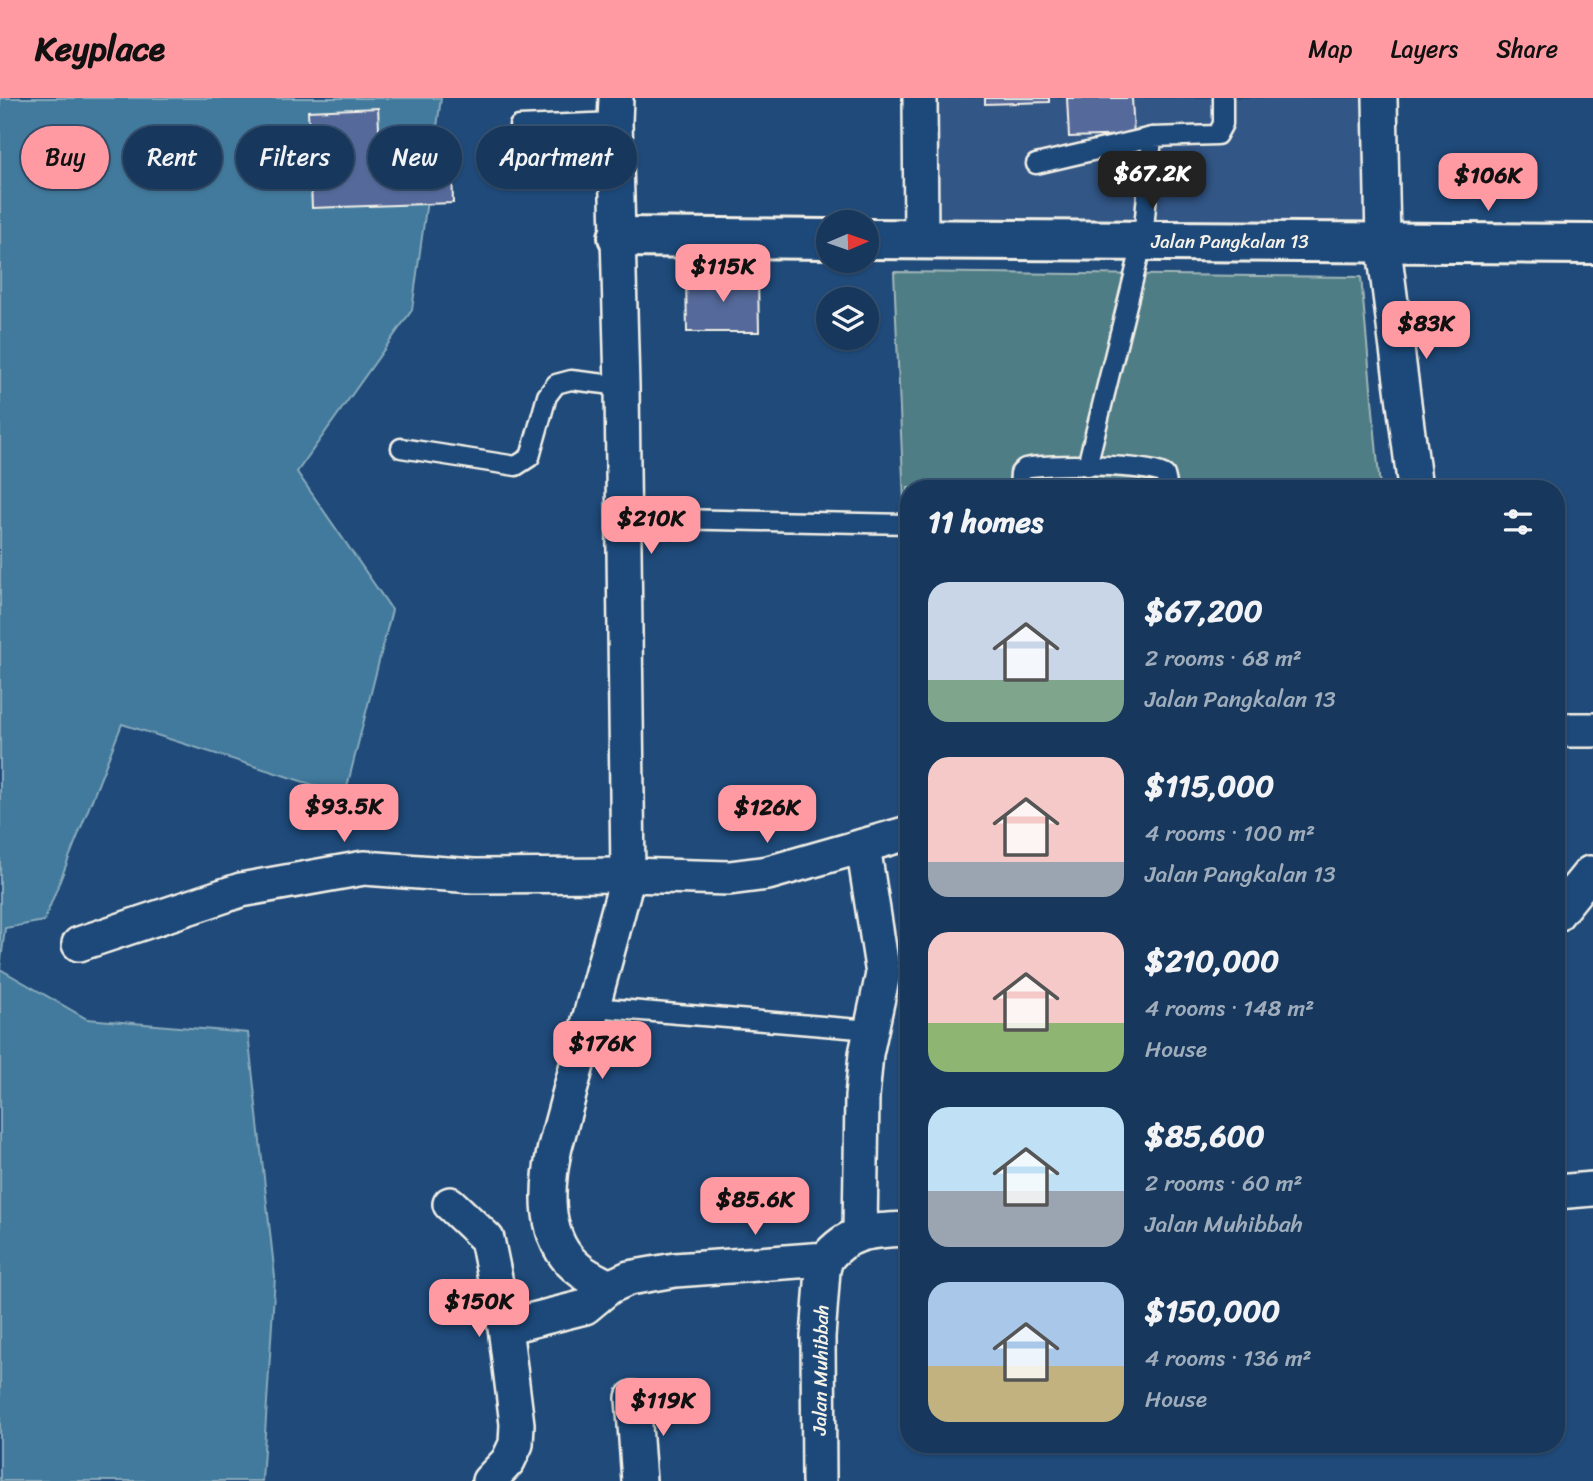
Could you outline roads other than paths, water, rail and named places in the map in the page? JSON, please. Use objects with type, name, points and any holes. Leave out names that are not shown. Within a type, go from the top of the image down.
[{"type":"street","points":[[920,98],[921,239]]},
{"type":"street","points":[[1380,98],[1383,241],[1414,480]]},
{"type":"street","points":[[608,1287],[579,1270],[567,1258],[556,1237],[548,1200],[549,1174],[555,1147],[628,875],[622,386],[615,110]]},
{"type":"street","points":[[618,237],[816,239]]},
{"type":"street","name":"Jalan Pangkalan 13","points":[[879,239],[1593,244]]},
{"type":"street","points":[[1565,730],[1593,730]]},
{"type":"street","points":[[79,944],[241,890],[364,868],[474,876],[742,876],[768,873],[900,835]]},
{"type":"street","points":[[860,1232],[862,1097],[871,1030],[883,974],[863,846]]},
{"type":"street","points":[[1565,904],[1590,873]]},
{"type":"street","points":[[1565,1191],[1593,1189]]},
{"type":"street","points":[[450,1204],[487,1238],[505,1327],[517,1424],[516,1444],[508,1461],[489,1481]]},
{"type":"street","points":[[505,1327],[585,1307],[608,1287],[629,1278],[675,1270],[827,1259],[845,1241],[860,1232],[900,1230]]},
{"type":"street","name":"Jalan Muhibbah","points":[[819,1481],[818,1337],[823,1270],[827,1259]]},
{"type":"street","points":[[633,1398],[639,1481]]},
{"type":"lane","points":[[1036,164],[1152,136],[1217,135],[1223,124],[1223,98]]},
{"type":"lane","points":[[525,126],[615,110]]},
{"type":"lane","points":[[1087,466],[1143,240],[1152,136]]},
{"type":"lane","points":[[401,448],[516,466],[530,457],[547,396],[556,384],[571,380],[622,386]]},
{"type":"lane","points":[[1020,480],[1020,473],[1025,468],[1087,466],[1155,470],[1165,475],[1166,480]]},
{"type":"lane","points":[[624,518],[900,524]]},
{"type":"lane","points":[[593,1007],[871,1030]]}]
